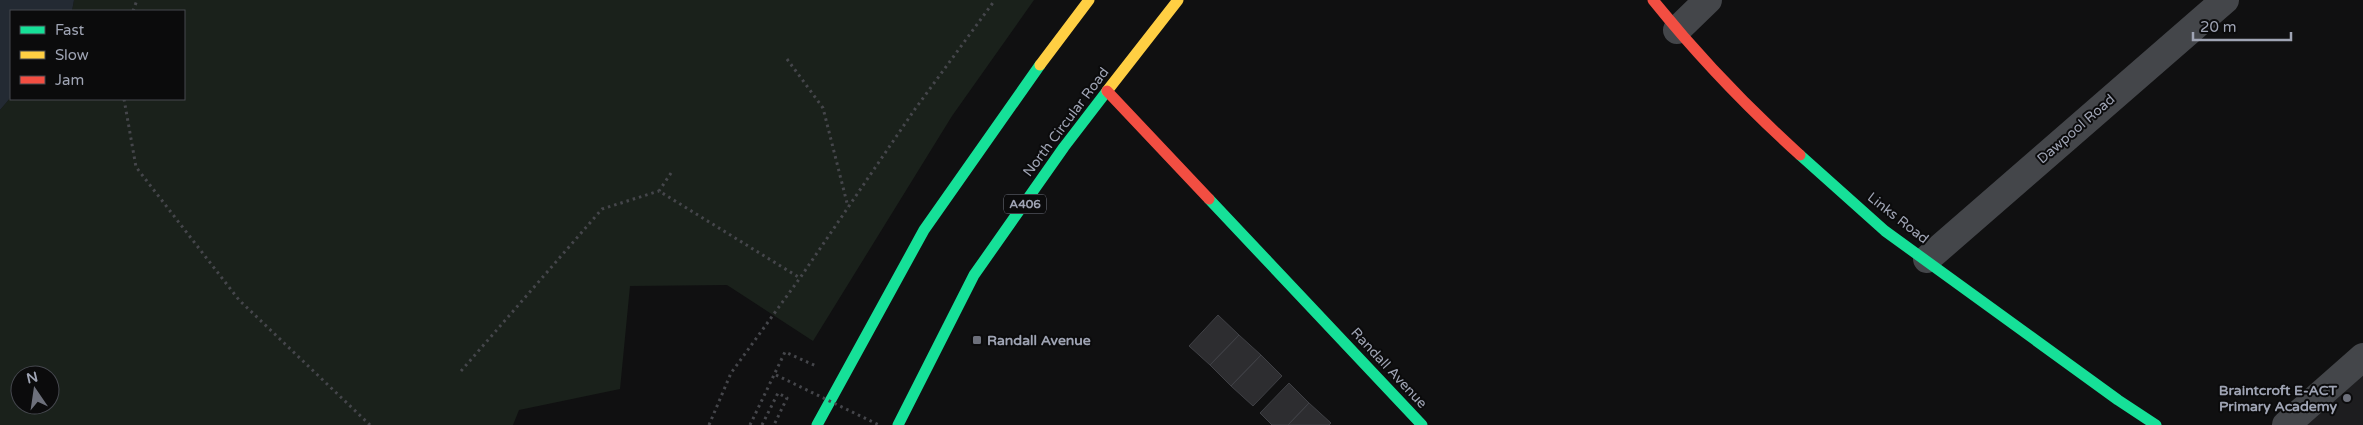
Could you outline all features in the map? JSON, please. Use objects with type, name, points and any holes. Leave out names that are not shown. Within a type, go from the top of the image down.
[{"type":"main road","points":[[817,425],[924,230],[1062,34],[1089,0]]},
{"type":"main road","name":"North Circular Road","points":[[898,425],[974,275],[1107,90],[1178,0]]},
{"type":"main road","name":"Links Road","points":[[1652,0],[1756,116],[1886,231],[1927,259],[2118,400],[2156,425]]},
{"type":"main road","name":"Randall Avenue","points":[[1107,90],[1422,425]]},
{"type":"street","points":[[1677,30],[1708,0]]},
{"type":"street","name":"Dawpool Road","points":[[1927,259],[2225,0]]},
{"type":"street","points":[[2286,425],[2363,357]]},
{"type":"path","points":[[710,425],[731,372],[800,278],[914,109],[995,0]]},
{"type":"path","points":[[787,59],[823,108],[848,207]]},
{"type":"path","points":[[124,100],[136,167],[239,300],[370,425]]},
{"type":"path","points":[[461,371],[602,210],[659,190],[671,173]]},
{"type":"path","points":[[659,190],[800,278]]},
{"type":"path","points":[[750,425],[786,352],[810,363]]},
{"type":"path","points":[[776,374],[879,425]]},
{"type":"path","points":[[762,425],[778,393],[787,398],[774,425]]},
{"type":"shaded area","points":[[0,0],[74,0],[72,10],[10,10],[10,98],[0,110]]},
{"type":"shaded area","points":[[74,0],[1034,0],[952,116],[813,341],[727,285],[630,286],[620,389],[519,410],[513,425],[0,425],[0,110],[10,98],[10,100],[185,100],[185,10],[72,10]]},
{"type":"shaded area","name":"Braintcroft E-ACT Primary Academy","points":[[2363,371],[2363,425],[2300,425]]},
{"type":"building","points":[[1218,315],[1239,335],[1210,365],[1189,346]]},
{"type":"building","points":[[1239,335],[1261,355],[1231,386],[1210,365]]},
{"type":"building","points":[[1261,355],[1282,376],[1253,406],[1231,386]]},
{"type":"building","points":[[1289,383],[1309,403],[1288,425],[1272,425],[1260,413]]},
{"type":"building","points":[[1309,403],[1331,423],[1329,425],[1288,425]]},
{"type":"traffic: fast","points":[[817,425],[924,230],[1040,65]]},
{"type":"traffic: fast","points":[[898,425],[974,275],[1064,147],[1107,91]]},
{"type":"traffic: fast","points":[[1800,155],[1885,231],[2118,400],[2156,425]]},
{"type":"traffic: fast","points":[[1209,199],[1422,425]]},
{"type":"traffic: slow","points":[[1040,65],[1089,0]]},
{"type":"traffic: slow","points":[[1107,91],[1178,0]]},
{"type":"traffic: jam","points":[[1653,0],[1724,80],[1800,155]]},
{"type":"traffic: jam","points":[[1107,91],[1209,199]]},
{"type":"place","name":"Randall Avenue","points":[[977,340]]},
{"type":"place","name":"Braintcroft E-ACT Primary Academy","points":[[2347,398]]}]
